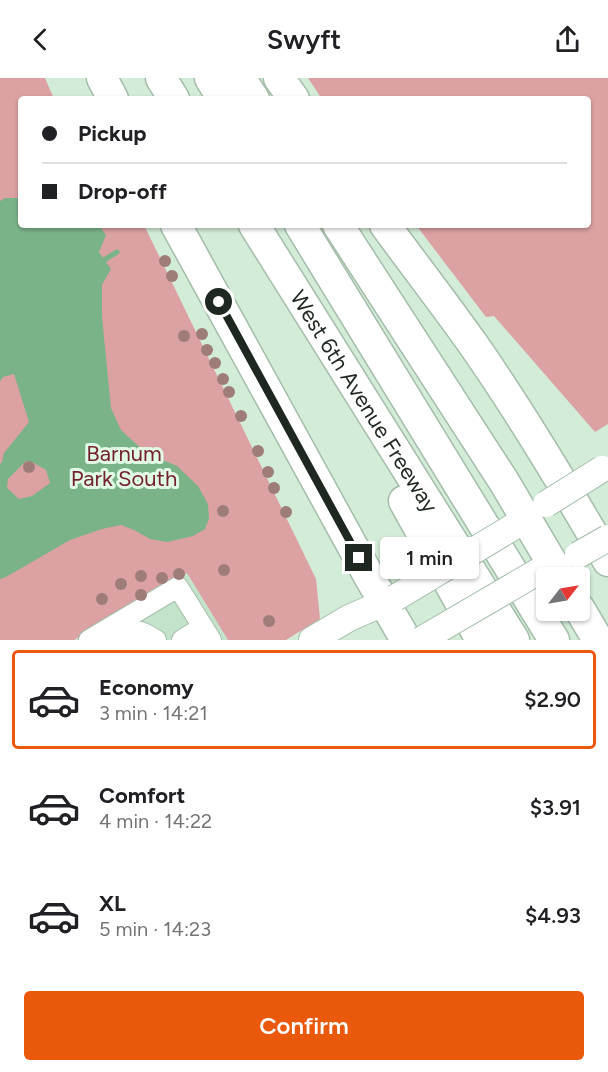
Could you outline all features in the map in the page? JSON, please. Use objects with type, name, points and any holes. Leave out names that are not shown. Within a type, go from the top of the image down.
[{"type":"highway","points":[[102,78],[111,96]]},
{"type":"highway","points":[[161,78],[171,96]]},
{"type":"highway","points":[[210,78],[221,96]]},
{"type":"highway","points":[[240,78],[252,96]]},
{"type":"highway","points":[[279,78],[292,96]]},
{"type":"highway","points":[[179,228],[389,600],[406,640]]},
{"type":"highway","points":[[247,228],[421,529],[481,640]]},
{"type":"highway","name":"West 6th Avenue Freeway","points":[[256,228],[514,640]]},
{"type":"highway","name":"West 6th Avenue Freeway","points":[[302,228],[554,640]]},
{"type":"highway","points":[[340,228],[503,480],[555,567]]},
{"type":"highway","points":[[388,228],[505,393],[555,471],[608,561]]},
{"type":"highway","points":[[587,621],[598,640]]},
{"type":"main road","points":[[312,640],[349,618],[389,600],[526,518],[605,467]]},
{"type":"main road","points":[[563,567],[608,538]]},
{"type":"main road","points":[[421,640],[536,573]]},
{"type":"lane","points":[[89,640],[178,587],[207,634],[182,640]]},
{"type":"lane","points":[[118,640],[130,632],[141,631],[156,640]]},
{"type":"shaded area","points":[[5,198],[18,198],[18,228],[101,228],[106,235],[99,252],[111,269],[102,285],[102,317],[111,408],[121,430],[145,452],[177,466],[198,486],[208,504],[209,519],[205,529],[193,536],[167,542],[150,539],[121,525],[102,529],[70,540],[0,579],[0,464],[4,453],[29,422],[14,374],[3,377],[0,381],[0,201]],"holes":[[[26,461],[46,470],[50,483],[32,496],[19,499],[7,488],[8,479]]]},
{"type":"shaded area","points":[[187,573],[228,640],[74,640]]},
{"type":"green space","name":"Barnum Park South","points":[[0,78],[45,78],[53,96],[18,96],[18,228],[145,228],[316,579],[320,619],[286,640],[228,640],[187,573],[74,640],[0,640]]},
{"type":"green space","points":[[308,78],[608,78],[608,424],[595,432],[494,316],[486,317],[418,228],[591,228],[591,96],[320,96]]},
{"type":"waterway","points":[[99,263],[117,252]]},
{"type":"route","points":[[219,302],[359,558]]}]
